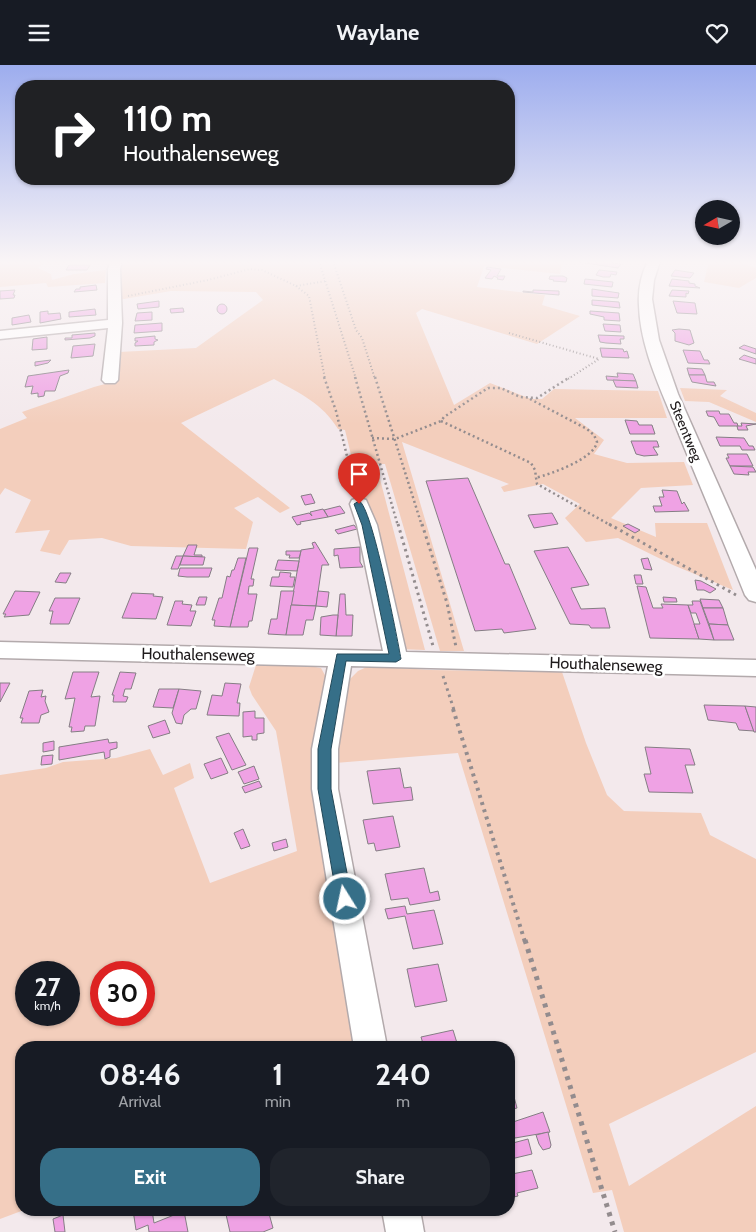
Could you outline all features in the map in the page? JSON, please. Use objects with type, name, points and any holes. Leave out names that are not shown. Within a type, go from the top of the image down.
[{"type":"street","points":[[110,380],[115,315]]},
{"type":"street","name":"Steentweg","points":[[647,315],[657,359],[699,464],[748,596]]},
{"type":"street","points":[[0,335],[115,323]]},
{"type":"street","points":[[359,504],[367,525],[396,659]]},
{"type":"street","name":"Houthalenseweg","points":[[0,650],[756,668]]},
{"type":"street","points":[[341,657],[324,749],[325,789],[370,1041]]},
{"type":"street","points":[[402,1216],[405,1232]]},
{"type":"path","points":[[313,315],[326,386],[336,411],[359,504]]},
{"type":"path","points":[[336,315],[372,438],[448,660],[614,1232]]},
{"type":"path","points":[[351,315],[356,330],[362,338],[448,603],[448,660]]},
{"type":"path","points":[[509,333],[599,359],[537,398],[529,399]]},
{"type":"path","points":[[372,438],[395,439],[441,421],[444,417],[488,388],[501,388],[529,399],[587,429],[595,436],[598,443],[596,449],[588,455],[546,476],[535,477]]},
{"type":"path","points":[[441,421],[531,463],[535,470],[537,484],[748,596]]},
{"type":"shaded area","points":[[241,315],[417,315],[454,405],[490,383],[531,399],[542,399],[554,389],[658,391],[667,418],[575,418],[604,440],[594,454],[627,463],[684,462],[693,485],[641,488],[611,518],[656,537],[655,523],[707,523],[733,590],[673,565],[618,538],[586,542],[565,518],[580,504],[543,484],[504,492],[501,487],[509,484],[402,442],[464,651],[440,651],[385,464],[376,464],[425,650],[398,649],[345,430],[338,429],[325,412],[310,400],[274,379],[181,423],[290,508],[280,513],[258,497],[234,508],[253,522],[246,549],[131,546],[102,538],[69,540],[60,555],[40,551],[50,530],[15,533],[31,500],[5,488],[0,495],[0,429],[27,418],[22,412],[116,381],[119,352],[196,348]]},
{"type":"shaded area","points":[[443,315],[580,316],[537,344]]},
{"type":"shaded area","points":[[680,388],[727,390],[720,396],[756,413],[756,422],[709,402],[685,401]]},
{"type":"shaded area","points":[[256,665],[321,668],[326,677],[317,730],[312,777],[355,1041],[15,1041],[15,1213],[0,1219],[0,775],[46,768],[63,762],[116,758],[150,749],[163,775],[190,763],[194,778],[174,788],[210,883],[297,851],[276,731],[252,695],[249,687]]},
{"type":"shaded area","points":[[369,666],[431,670],[562,672],[586,743],[607,795],[624,811],[701,813],[710,835],[756,859],[756,1052],[609,1124],[629,1186],[756,1106],[756,1232],[624,1232],[612,1190],[593,1193],[458,753],[335,763],[347,682],[358,671]]},
{"type":"building","points":[[29,315],[31,322],[12,325],[12,318]]},
{"type":"building","points":[[40,315],[60,315],[61,319],[40,323]]},
{"type":"building","points":[[69,315],[90,315],[69,317]]},
{"type":"building","points":[[136,315],[152,315],[152,320],[135,321]]},
{"type":"building","points":[[597,315],[619,315],[620,321],[604,320],[604,317]]},
{"type":"building","points":[[162,323],[162,331],[134,333],[135,325]]},
{"type":"building","points":[[603,324],[620,325],[621,332],[605,331]]},
{"type":"building","points":[[672,330],[690,330],[694,343],[689,345],[675,341],[675,333]]},
{"type":"building","points":[[95,333],[95,336],[90,338],[65,340],[65,338],[72,338],[72,335]]},
{"type":"building","points":[[598,335],[624,336],[624,339],[620,339],[621,344],[606,343],[600,342]]},
{"type":"building","points":[[155,336],[155,339],[158,340],[154,342],[154,345],[135,346],[135,343],[138,341],[135,341],[135,338]]},
{"type":"building","points":[[47,337],[47,349],[32,350],[33,339]]},
{"type":"building","points":[[95,344],[93,356],[71,358],[73,346]]},
{"type":"building","points":[[744,345],[756,349],[756,354],[739,348]]},
{"type":"building","points":[[600,348],[623,349],[624,352],[627,351],[629,358],[602,357]]},
{"type":"building","points":[[683,350],[700,351],[704,360],[708,360],[710,364],[688,363]]},
{"type":"building","points":[[744,355],[756,359],[756,364],[739,359]]},
{"type":"building","points":[[51,360],[48,363],[35,366],[35,362]]},
{"type":"building","points":[[687,368],[702,369],[705,375],[689,375]]},
{"type":"building","points":[[69,370],[68,373],[60,376],[55,391],[45,391],[44,396],[38,397],[38,393],[31,394],[33,386],[25,387],[28,376]]},
{"type":"building","points":[[617,373],[633,374],[636,381],[607,380],[606,376],[618,377]]},
{"type":"building","points":[[689,375],[705,375],[707,382],[714,382],[716,386],[692,382]]},
{"type":"building","points":[[613,380],[636,381],[638,388],[616,387]]},
{"type":"building","points":[[706,411],[719,411],[720,414],[729,414],[738,426],[719,426],[714,417],[708,416]]},
{"type":"building","points":[[625,420],[637,421],[639,425],[652,425],[655,434],[630,434]]},
{"type":"building","points":[[741,423],[756,424],[746,426],[748,430],[738,430],[737,426],[742,426]]},
{"type":"building","points":[[716,437],[744,438],[749,446],[753,446],[755,450],[742,450],[740,446],[720,446]]},
{"type":"building","points":[[631,441],[657,441],[659,447],[653,447],[658,455],[644,456],[636,454]]},
{"type":"building","points":[[727,454],[747,454],[753,466],[730,466],[726,458],[729,458]]},
{"type":"building","points":[[730,466],[753,467],[756,472],[748,472],[749,475],[734,474]]},
{"type":"building","points":[[468,478],[505,564],[509,564],[536,629],[504,633],[502,629],[475,631],[426,481]]},
{"type":"building","points":[[662,490],[677,491],[682,504],[684,502],[689,511],[655,512],[653,506],[662,506],[659,497],[664,497]]},
{"type":"building","points":[[311,494],[315,503],[305,505],[301,496]]},
{"type":"building","points":[[340,506],[345,513],[328,517],[324,510]]},
{"type":"building","points":[[323,509],[328,517],[300,522],[301,524],[297,525],[292,517],[309,513],[312,516],[310,512]]},
{"type":"building","points":[[552,513],[558,524],[534,528],[528,515]]},
{"type":"building","points":[[628,524],[640,530],[635,533],[623,526]]},
{"type":"building","points":[[354,525],[357,529],[338,534],[335,530]]},
{"type":"building","points":[[315,542],[329,565],[322,565],[316,606],[291,605],[301,550],[314,548],[312,543]]},
{"type":"building","points":[[188,545],[197,545],[194,555],[202,555],[202,557],[183,556]]},
{"type":"building","points":[[360,547],[360,562],[363,567],[340,568],[338,555],[334,556],[334,549]]},
{"type":"building","points":[[568,547],[589,585],[571,588],[581,609],[605,608],[610,628],[591,628],[589,625],[570,624],[534,551]]},
{"type":"building","points":[[249,548],[258,548],[251,579],[254,579],[253,586],[249,586],[248,594],[257,594],[252,621],[249,621],[248,627],[230,627]]},
{"type":"building","points":[[286,551],[301,551],[299,558],[289,558],[290,555],[286,555]]},
{"type":"building","points":[[176,556],[183,556],[178,569],[171,569]]},
{"type":"building","points":[[183,556],[205,557],[203,565],[180,565]]},
{"type":"building","points":[[238,558],[246,558],[230,627],[214,626],[215,620],[212,620],[219,598],[222,598],[227,576],[230,577]]},
{"type":"building","points":[[648,558],[652,570],[644,569],[641,559]]},
{"type":"building","points":[[278,560],[299,561],[297,571],[275,570]]},
{"type":"building","points":[[180,568],[212,568],[209,577],[187,577],[178,576]]},
{"type":"building","points":[[280,572],[291,573],[290,577],[295,577],[293,587],[270,586],[272,577],[279,577]]},
{"type":"building","points":[[60,573],[71,573],[66,583],[55,582]]},
{"type":"building","points":[[634,575],[641,575],[643,584],[636,584]]},
{"type":"building","points":[[695,580],[716,589],[710,593],[704,590],[697,590]]},
{"type":"building","points":[[637,586],[646,587],[653,608],[663,608],[661,604],[688,605],[699,639],[650,638]]},
{"type":"building","points":[[15,591],[40,592],[29,615],[4,617],[6,614],[3,614]]},
{"type":"building","points":[[281,591],[294,591],[286,635],[268,634],[271,619],[277,619]]},
{"type":"building","points":[[318,591],[329,592],[327,607],[316,606]]},
{"type":"building","points":[[132,593],[154,594],[153,596],[163,597],[156,619],[122,618]]},
{"type":"building","points":[[340,594],[345,594],[346,615],[353,615],[352,636],[336,636]]},
{"type":"building","points":[[199,597],[207,597],[205,605],[196,605]]},
{"type":"building","points":[[663,597],[676,598],[677,602],[664,602]]},
{"type":"building","points":[[55,598],[80,598],[69,624],[50,624],[53,611],[49,611]]},
{"type":"building","points":[[700,599],[719,600],[723,608],[703,608]]},
{"type":"building","points":[[175,601],[183,601],[182,604],[192,605],[190,611],[196,611],[191,626],[167,625]]},
{"type":"building","points":[[692,601],[700,601],[714,640],[699,639],[694,624],[700,624],[696,613],[691,613],[688,605],[693,605]]},
{"type":"building","points":[[291,605],[316,606],[313,620],[306,620],[303,635],[286,635]]},
{"type":"building","points":[[703,608],[723,608],[728,625],[709,624]]},
{"type":"building","points":[[338,615],[336,636],[320,635],[321,617]]},
{"type":"building","points":[[709,624],[728,625],[734,640],[714,640]]},
{"type":"building","points":[[73,672],[99,672],[91,697],[100,696],[95,726],[85,726],[84,731],[71,732],[72,727],[69,727],[75,698],[65,699]]},
{"type":"building","points":[[120,672],[136,673],[131,689],[125,689],[123,696],[128,697],[126,702],[113,702],[114,695],[112,695]]},
{"type":"building","points":[[0,683],[10,683],[0,702]]},
{"type":"building","points":[[225,683],[241,684],[237,703],[240,703],[239,716],[207,715],[212,695],[222,696]]},
{"type":"building","points":[[159,689],[179,689],[173,708],[153,707]]},
{"type":"building","points":[[179,689],[201,691],[196,709],[191,709],[184,715],[182,724],[176,723],[172,713]]},
{"type":"building","points":[[43,690],[41,697],[46,696],[45,701],[49,712],[41,715],[39,723],[21,723],[23,718],[20,718],[29,691]]},
{"type":"building","points":[[704,705],[745,706],[754,731],[739,730],[736,723],[708,720]]},
{"type":"building","points":[[745,706],[756,707],[756,732],[754,732]]},
{"type":"building","points":[[255,711],[255,718],[264,718],[264,733],[257,734],[257,740],[252,740],[252,736],[243,737],[243,712]]},
{"type":"building","points":[[165,720],[170,733],[153,738],[148,726]]},
{"type":"building","points":[[229,733],[246,765],[232,770],[216,737]]},
{"type":"building","points":[[108,739],[109,743],[117,742],[117,748],[110,750],[110,757],[105,759],[104,752],[59,760],[59,747]]},
{"type":"building","points":[[54,741],[54,750],[43,752],[43,743]]},
{"type":"building","points":[[645,747],[690,749],[695,765],[685,765],[693,793],[649,792],[644,774],[651,774]]},
{"type":"building","points":[[53,755],[52,764],[41,765],[42,756]]},
{"type":"building","points":[[221,758],[228,773],[211,779],[204,764]]},
{"type":"building","points":[[254,766],[259,779],[244,784],[238,772]]},
{"type":"building","points":[[400,768],[404,788],[411,787],[413,800],[373,804],[367,771]]},
{"type":"building","points":[[259,781],[262,787],[245,793],[242,787]]},
{"type":"building","points":[[393,816],[400,847],[376,851],[374,843],[368,844],[363,820]]},
{"type":"building","points":[[243,829],[250,846],[241,849],[234,833]]},
{"type":"building","points":[[286,839],[288,847],[274,851],[272,843]]},
{"type":"building","points":[[424,868],[430,893],[438,891],[440,900],[410,905],[408,898],[391,900],[385,874]]},
{"type":"building","points":[[405,906],[407,914],[434,910],[443,944],[413,949],[405,916],[388,919],[385,909]]},
{"type":"building","points":[[438,964],[447,1001],[415,1007],[407,969]]},
{"type":"building","points":[[453,1030],[456,1041],[422,1041],[421,1037]]},
{"type":"building","points":[[543,1112],[550,1132],[515,1138],[515,1121]]},
{"type":"building","points":[[548,1132],[551,1145],[550,1148],[543,1150],[536,1135]]},
{"type":"building","points":[[528,1139],[532,1154],[515,1158],[515,1142]]},
{"type":"building","points":[[532,1170],[538,1188],[517,1193],[518,1196],[515,1197],[515,1173]]},
{"type":"building","points":[[63,1216],[65,1232],[55,1232],[53,1219]]},
{"type":"building","points":[[134,1216],[153,1216],[154,1223],[172,1216],[185,1216],[188,1232],[149,1232],[148,1225],[136,1230]]},
{"type":"building","points":[[226,1216],[270,1216],[273,1228],[263,1232],[230,1232]]},
{"type":"route","points":[[345,899],[325,789],[324,749],[341,657],[396,659],[367,525],[359,504]]}]
